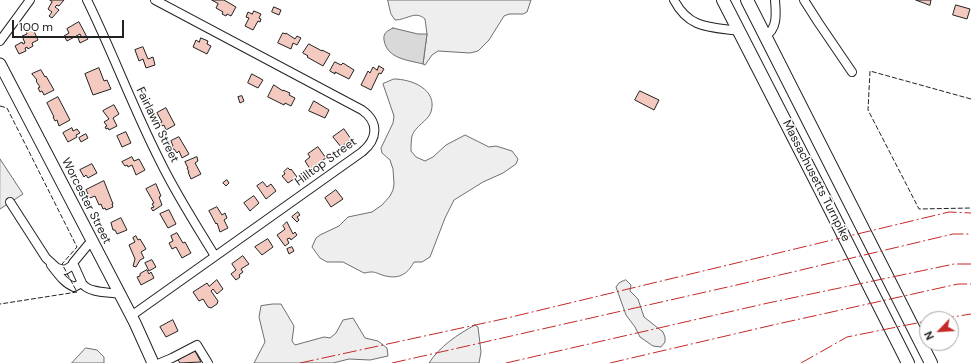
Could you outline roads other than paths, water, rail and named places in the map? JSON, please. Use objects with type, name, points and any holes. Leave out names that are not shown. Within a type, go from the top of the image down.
[{"type":"highway","name":"Massachusetts Turnpike","points":[[723,0],[907,361]]},
{"type":"highway","name":"Massachusetts Turnpike","points":[[747,0],[932,363]]},
{"type":"main road","name":"Worcester Street","points":[[0,64],[131,316],[153,363]]},
{"type":"street","points":[[1,37],[30,0]]},
{"type":"street","name":"Fairlawn Street","points":[[87,0],[105,37],[128,95],[160,161],[215,256]]},
{"type":"street","name":"Hilltop Street","points":[[131,316],[366,149],[374,136],[374,124],[371,118],[362,110],[155,0]]},
{"type":"street","points":[[674,0],[681,12],[695,23],[739,31]]},
{"type":"street","points":[[765,36],[772,30],[776,21],[775,0]]},
{"type":"street","points":[[804,0],[852,72]]},
{"type":"street","points":[[10,202],[46,258],[66,283],[74,287],[82,283]]},
{"type":"street","points":[[46,258],[57,268],[65,270],[73,265],[76,258],[92,240]]},
{"type":"street","points":[[73,265],[84,286],[90,290],[119,294]]},
{"type":"street","points":[[160,363],[174,361],[197,345],[208,363]]}]
